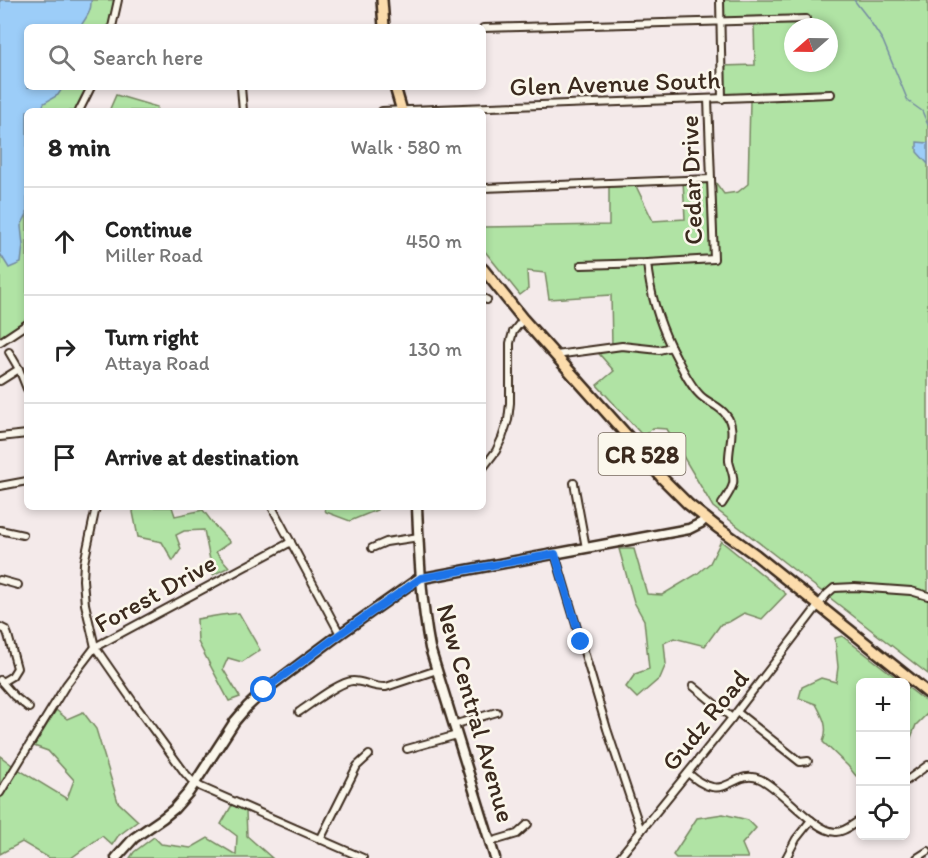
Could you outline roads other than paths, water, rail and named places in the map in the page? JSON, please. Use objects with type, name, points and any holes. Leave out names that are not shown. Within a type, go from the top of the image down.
[{"type":"main road","points":[[382,0],[384,24]]},
{"type":"main road","points":[[396,90],[401,108]]},
{"type":"main road","name":"CR 528","points":[[486,273],[523,319],[662,478],[688,504],[778,572],[928,693]]},
{"type":"street","points":[[113,24],[118,0]]},
{"type":"street","points":[[720,0],[722,99]]},
{"type":"street","points":[[486,28],[784,20]]},
{"type":"street","points":[[80,108],[90,90]]},
{"type":"street","points":[[241,90],[243,108]]},
{"type":"street","name":"Glen Avenue South","points":[[477,108],[831,94]]},
{"type":"street","name":"Cedar Drive","points":[[647,263],[714,259],[708,99]]},
{"type":"street","points":[[486,188],[711,179]]},
{"type":"street","points":[[581,265],[647,263],[653,300],[671,347],[697,393],[726,413],[729,421],[731,431],[729,457],[734,479],[730,492],[722,504]]},
{"type":"street","points":[[486,464],[496,451],[508,420],[510,343],[513,332],[523,319]]},
{"type":"street","points":[[0,342],[24,326]]},
{"type":"street","points":[[556,355],[622,346],[659,350],[671,347]]},
{"type":"street","points":[[9,352],[24,382]]},
{"type":"street","points":[[0,381],[19,369]]},
{"type":"street","points":[[0,437],[24,434]]},
{"type":"street","points":[[0,486],[24,482]]},
{"type":"street","points":[[574,483],[586,548]]},
{"type":"street","points":[[95,510],[84,563],[83,580],[85,604],[95,648],[185,773],[195,783],[363,858]]},
{"type":"street","points":[[274,510],[340,634]]},
{"type":"street","name":"New Central Avenue","points":[[417,510],[423,606],[430,648],[495,858]]},
{"type":"street","points":[[116,858],[134,838],[174,808],[195,783],[235,722],[264,690],[421,578],[689,528],[706,518]]},
{"type":"street","points":[[0,530],[22,535]]},
{"type":"street","points":[[372,548],[386,542],[419,537]]},
{"type":"street","name":"Forest Drive","points":[[0,793],[66,685],[95,648],[291,542]]},
{"type":"street","points":[[555,554],[607,729],[641,831]]},
{"type":"street","points":[[0,580],[18,585]]},
{"type":"street","name":"Gudz Road","points":[[619,858],[834,588],[855,587],[911,591],[928,596]]},
{"type":"street","points":[[387,601],[407,592],[416,596],[423,606]]},
{"type":"street","points":[[0,627],[6,630],[17,668],[12,676],[1,681],[29,708]]},
{"type":"street","points":[[299,712],[345,682],[357,681],[386,687],[436,670]]},
{"type":"street","points":[[693,686],[800,762],[808,761]]},
{"type":"street","points":[[453,724],[497,712]]},
{"type":"street","points":[[407,749],[457,735]]},
{"type":"street","points":[[321,840],[357,766],[369,755]]},
{"type":"street","points":[[910,778],[928,765]]},
{"type":"street","points":[[688,773],[702,784],[714,788],[744,777],[752,776],[762,780],[828,831],[842,831],[856,822]]},
{"type":"street","points":[[786,858],[796,839],[812,820]]},
{"type":"street","points":[[490,842],[517,834],[528,824]]},
{"type":"street","points":[[917,858],[928,851]]},
{"type":"water","points":[[0,0],[91,0],[90,11],[82,24],[24,24],[24,90],[61,90],[58,95],[44,103],[42,108],[24,108],[24,220],[21,226],[23,245],[21,263],[9,268],[0,256]]},
{"type":"water","points":[[917,142],[928,143],[928,164],[917,152]]},
{"type":"waterway","points":[[854,0],[883,41],[908,101],[922,111],[928,125]]}]
